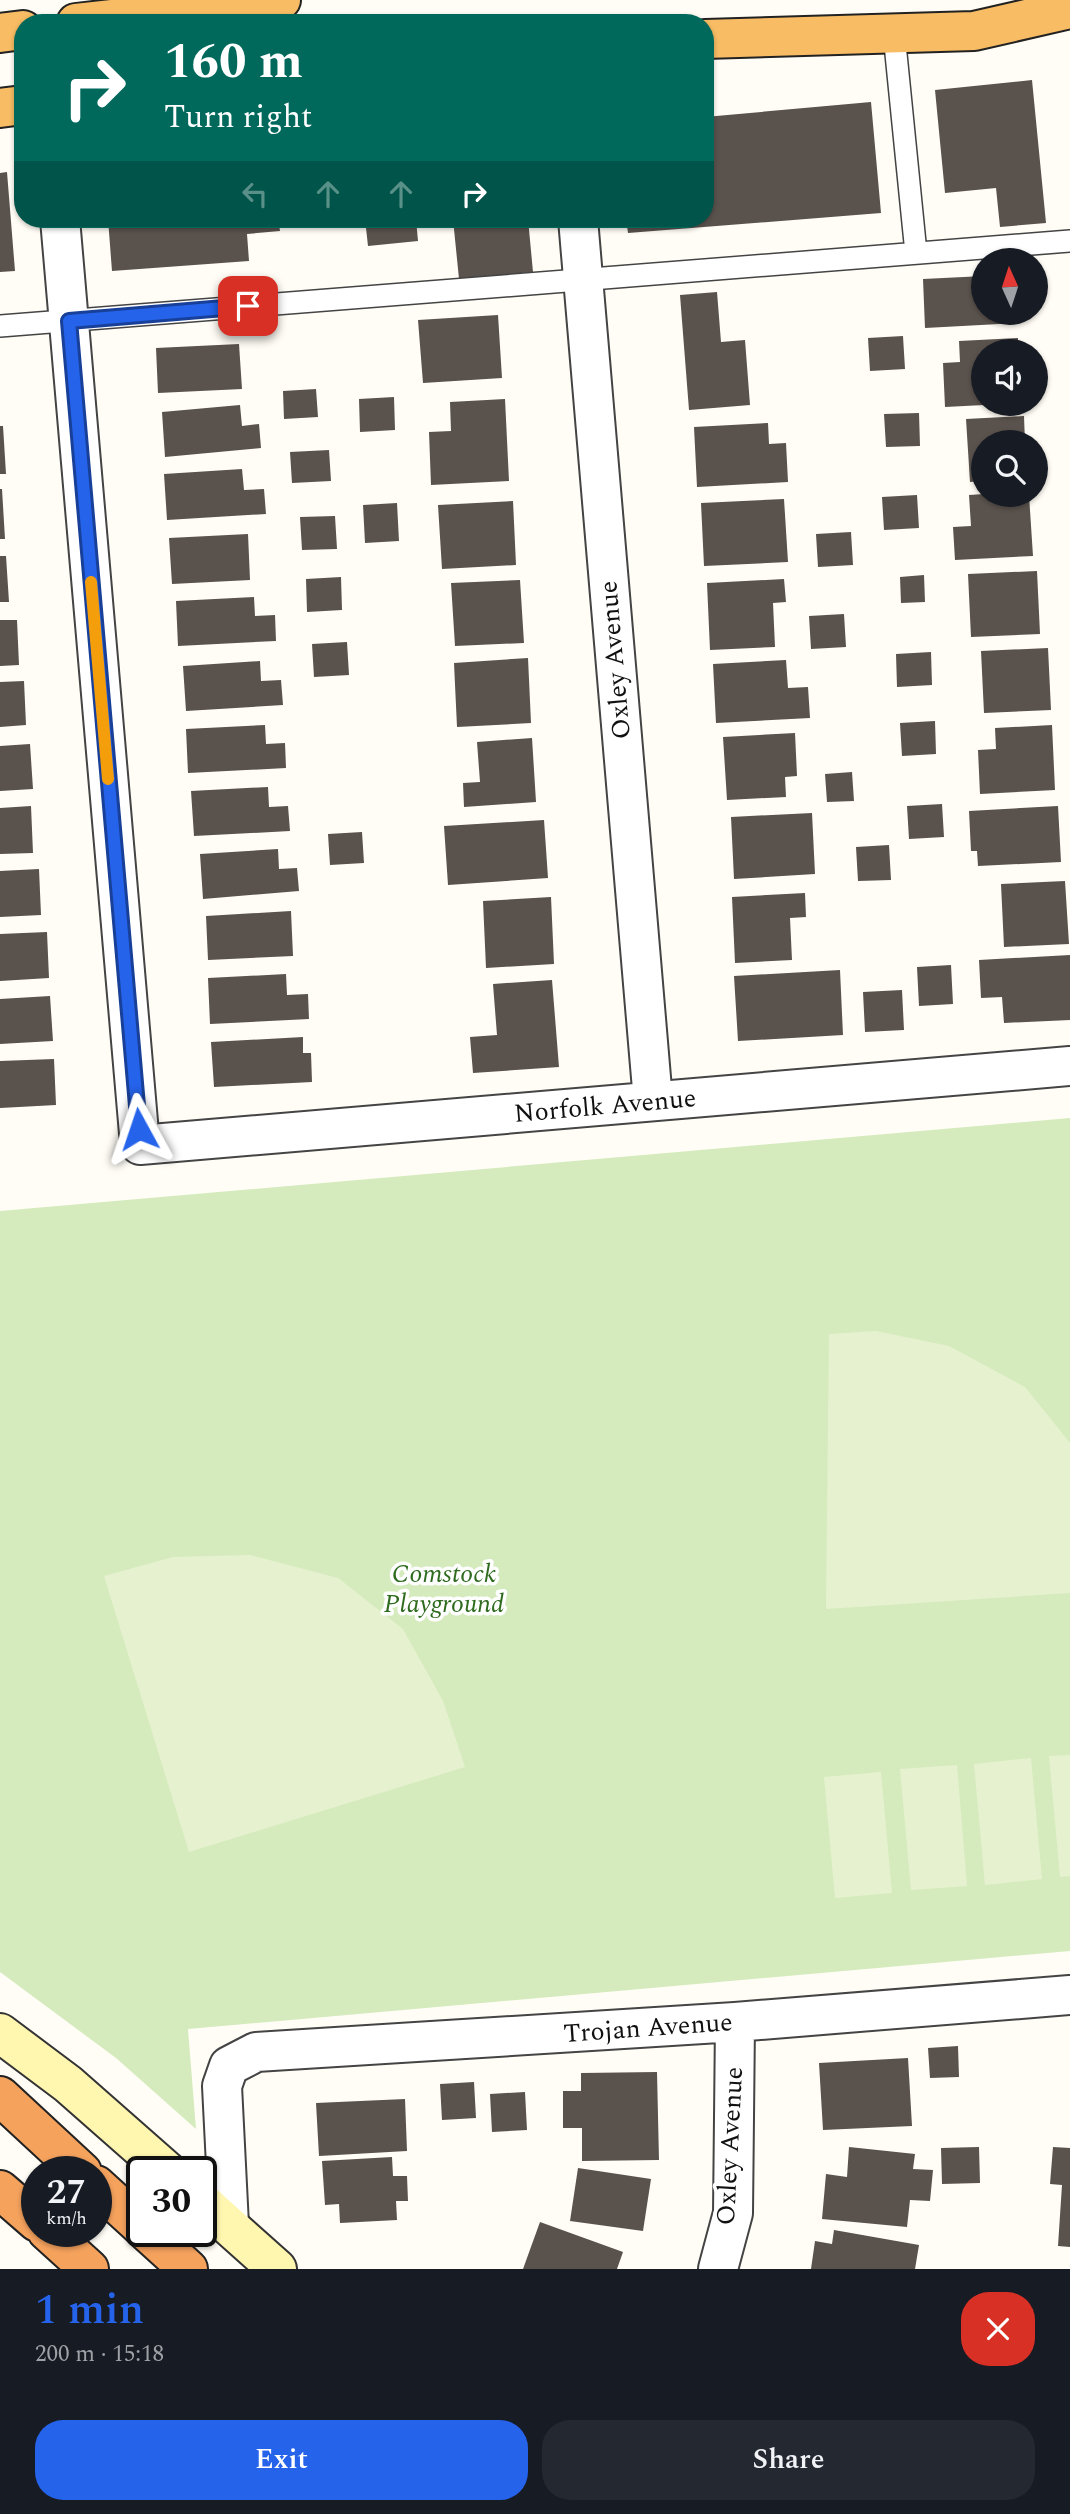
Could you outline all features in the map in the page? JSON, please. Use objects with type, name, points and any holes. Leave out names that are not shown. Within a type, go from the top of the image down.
[{"type":"highway","points":[[156,14],[281,0]]},
{"type":"highway","points":[[1045,0],[1070,7]]},
{"type":"highway","points":[[714,39],[974,31],[1070,7]]},
{"type":"highway","points":[[0,2096],[65,2156]]},
{"type":"highway","points":[[0,2190],[21,2208]]},
{"type":"highway","points":[[112,2200],[126,2212]]},
{"type":"highway","points":[[65,2247],[89,2269]]},
{"type":"highway","points":[[164,2247],[188,2269]]},
{"type":"main road","points":[[0,2033],[68,2084],[150,2156]]},
{"type":"main road","points":[[217,2215],[277,2269]]},
{"type":"street","points":[[61,228],[69,321]]},
{"type":"street","name":"Oxley Avenue","points":[[579,228],[653,1101]]},
{"type":"street","name":"Norfolk Avenue","points":[[69,321],[140,1146],[1070,1066]]},
{"type":"street","name":"Trojan Avenue","points":[[217,2177],[222,2086],[229,2066],[256,2052],[735,2022],[1070,1995]]},
{"type":"street","name":"Oxley Avenue","points":[[718,2269],[733,2213],[735,2022]]},
{"type":"lane","points":[[894,34],[916,253]]},
{"type":"lane","points":[[0,326],[1070,241]]},
{"type":"green space","name":"Comstock Playground","points":[[1070,1118],[1070,1951],[188,2029],[196,2129],[116,2058],[0,1972],[0,1211]]},
{"type":"green space","points":[[876,1331],[949,1346],[1025,1387],[1070,1443],[1070,1593],[826,1609],[829,1334]]},
{"type":"green space","points":[[250,1555],[338,1578],[403,1629],[443,1701],[465,1767],[189,1852],[104,1576],[173,1557]]},
{"type":"green space","points":[[1070,1755],[1070,1876],[1060,1877],[1049,1756]]},
{"type":"green space","points":[[1031,1758],[1042,1879],[985,1885],[974,1764]]},
{"type":"green space","points":[[957,1765],[967,1886],[911,1890],[900,1769]]},
{"type":"green space","points":[[881,1772],[892,1893],[835,1898],[824,1777]]},
{"type":"building","points":[[1032,80],[1046,223],[1000,227],[996,188],[945,193],[935,90]]},
{"type":"building","points":[[871,102],[881,213],[714,226],[714,116]]},
{"type":"building","points":[[7,172],[15,271],[0,272],[0,173]]},
{"type":"building","points":[[109,228],[280,228],[280,231],[247,234],[249,261],[112,271]]},
{"type":"building","points":[[366,228],[417,228],[418,241],[368,246]]},
{"type":"building","points":[[454,228],[529,228],[533,272],[459,279]]},
{"type":"building","points":[[627,228],[691,228],[628,233]]},
{"type":"building","points":[[971,277],[971,326],[925,328],[923,279]]},
{"type":"building","points":[[717,292],[721,342],[745,340],[750,405],[689,410],[680,295]]},
{"type":"building","points":[[498,315],[502,378],[423,383],[418,320]]},
{"type":"building","points":[[903,336],[905,369],[870,371],[868,338]]},
{"type":"building","points":[[971,340],[971,406],[945,407],[943,363],[960,362],[959,341]]},
{"type":"building","points":[[239,344],[242,389],[158,393],[156,348]]},
{"type":"building","points":[[316,389],[318,417],[284,419],[283,391]]},
{"type":"building","points":[[394,397],[395,430],[360,432],[359,399]]},
{"type":"building","points":[[505,399],[509,481],[431,485],[429,432],[451,431],[450,402]]},
{"type":"building","points":[[240,405],[242,426],[259,424],[261,448],[165,457],[162,412]]},
{"type":"building","points":[[919,413],[920,446],[886,447],[884,414]]},
{"type":"building","points":[[1024,416],[1025,430],[971,430],[971,482],[970,482],[966,419]]},
{"type":"building","points":[[768,423],[769,444],[786,443],[788,482],[697,487],[694,427]]},
{"type":"building","points":[[0,426],[3,426],[6,474],[0,474]]},
{"type":"building","points":[[329,450],[331,481],[292,483],[290,452]]},
{"type":"building","points":[[242,469],[244,490],[264,489],[266,514],[167,520],[164,474]]},
{"type":"building","points":[[2,489],[5,539],[0,539]]},
{"type":"building","points":[[917,495],[919,528],[884,530],[882,497]]},
{"type":"building","points":[[969,495],[971,507],[1030,507],[1033,556],[955,560],[953,527],[971,526]]},
{"type":"building","points":[[784,499],[788,562],[704,566],[701,503]]},
{"type":"building","points":[[513,501],[516,565],[442,569],[438,505]]},
{"type":"building","points":[[397,503],[399,541],[365,543],[363,505]]},
{"type":"building","points":[[335,516],[337,549],[302,550],[300,517]]},
{"type":"building","points":[[851,532],[853,565],[818,567],[816,534]]},
{"type":"building","points":[[248,534],[250,580],[172,584],[169,538]]},
{"type":"building","points":[[0,556],[6,556],[9,602],[0,602]]},
{"type":"building","points":[[1037,571],[1040,634],[971,637],[968,574]]},
{"type":"building","points":[[924,575],[925,602],[901,603],[900,577]]},
{"type":"building","points":[[341,577],[342,610],[307,612],[306,579]]},
{"type":"building","points":[[784,579],[786,602],[773,603],[775,647],[710,650],[707,583]]},
{"type":"building","points":[[520,580],[524,643],[455,646],[451,583]]},
{"type":"building","points":[[254,597],[255,616],[275,615],[276,641],[178,646],[176,601]]},
{"type":"building","points":[[844,614],[846,647],[811,649],[809,616]]},
{"type":"building","points":[[0,620],[17,620],[19,665],[0,666]]},
{"type":"building","points":[[347,642],[349,675],[314,677],[312,644]]},
{"type":"building","points":[[1048,648],[1051,710],[984,713],[981,651]]},
{"type":"building","points":[[931,652],[932,685],[897,687],[896,654]]},
{"type":"building","points":[[528,658],[531,723],[457,727],[454,663]]},
{"type":"building","points":[[786,660],[788,688],[808,687],[810,718],[716,723],[713,664]]},
{"type":"building","points":[[260,661],[261,681],[281,680],[283,705],[186,711],[183,666]]},
{"type":"building","points":[[24,681],[26,725],[0,727],[0,682]]},
{"type":"building","points":[[935,721],[936,754],[902,756],[900,723]]},
{"type":"building","points":[[265,725],[266,744],[285,743],[286,768],[188,773],[186,729]]},
{"type":"building","points":[[1052,725],[1055,790],[980,794],[978,750],[996,749],[995,728]]},
{"type":"building","points":[[795,733],[797,776],[785,777],[786,797],[727,800],[723,737]]},
{"type":"building","points":[[532,738],[536,802],[464,807],[463,783],[480,782],[477,742]]},
{"type":"building","points":[[30,744],[33,789],[0,791],[0,746]]},
{"type":"building","points":[[852,772],[854,801],[827,802],[825,774]]},
{"type":"building","points":[[268,787],[269,807],[288,806],[290,831],[194,836],[191,791]]},
{"type":"building","points":[[942,804],[944,837],[909,839],[907,806]]},
{"type":"building","points":[[31,806],[33,853],[0,854],[0,808]]},
{"type":"building","points":[[1058,806],[1061,862],[978,866],[977,851],[971,851],[969,811]]},
{"type":"building","points":[[812,813],[815,874],[734,879],[731,817]]},
{"type":"building","points":[[544,820],[548,878],[448,885],[444,826]]},
{"type":"building","points":[[362,832],[364,863],[330,865],[328,834]]},
{"type":"building","points":[[889,845],[891,880],[858,881],[856,847]]},
{"type":"building","points":[[278,849],[279,869],[297,868],[299,891],[203,899],[200,854]]},
{"type":"building","points":[[39,869],[41,915],[0,917],[0,871]]},
{"type":"building","points":[[1065,881],[1069,944],[1004,947],[1001,884]]},
{"type":"building","points":[[805,893],[806,917],[790,918],[792,960],[735,963],[732,897]]},
{"type":"building","points":[[551,897],[554,964],[486,968],[483,901]]},
{"type":"building","points":[[291,911],[293,956],[208,960],[206,916]]},
{"type":"building","points":[[47,932],[49,978],[0,981],[0,934]]},
{"type":"building","points":[[1070,955],[1070,1020],[1004,1023],[1002,997],[981,998],[979,960]]},
{"type":"building","points":[[951,965],[953,1004],[919,1006],[917,967]]},
{"type":"building","points":[[840,970],[843,1035],[738,1041],[734,976]]},
{"type":"building","points":[[286,974],[287,995],[308,994],[309,1019],[210,1024],[208,978]]},
{"type":"building","points":[[552,980],[559,1067],[473,1073],[470,1037],[497,1035],[493,984]]},
{"type":"building","points":[[902,990],[904,1030],[865,1032],[863,992]]},
{"type":"building","points":[[50,996],[53,1041],[0,1044],[0,999]]},
{"type":"building","points":[[303,1037],[303,1053],[311,1053],[312,1082],[214,1087],[211,1042]]},
{"type":"building","points":[[54,1059],[56,1105],[0,1108],[0,1061]]},
{"type":"building","points":[[958,2046],[959,2077],[930,2078],[928,2048]]},
{"type":"building","points":[[908,2058],[912,2126],[823,2130],[819,2063]]},
{"type":"building","points":[[657,2072],[659,2160],[582,2161],[582,2128],[563,2128],[563,2091],[581,2091],[581,2073]]},
{"type":"building","points":[[474,2082],[476,2118],[442,2120],[440,2084]]},
{"type":"building","points":[[525,2092],[527,2130],[492,2132],[490,2094]]},
{"type":"building","points":[[405,2099],[407,2151],[319,2156],[316,2103]]},
{"type":"building","points":[[849,2147],[915,2154],[913,2169],[933,2170],[930,2201],[910,2200],[907,2227],[822,2219],[826,2174],[847,2177]]},
{"type":"building","points":[[979,2147],[980,2183],[942,2184],[941,2148]]},
{"type":"building","points":[[1053,2147],[1070,2148],[1070,2247],[1058,2246],[1062,2185],[1050,2184]]},
{"type":"building","points":[[392,2157],[393,2176],[407,2176],[408,2201],[396,2201],[397,2220],[340,2223],[339,2204],[325,2205],[322,2161]]},
{"type":"building","points":[[578,2168],[651,2179],[643,2231],[570,2221]]},
{"type":"building","points":[[540,2222],[623,2252],[617,2269],[523,2269]]},
{"type":"building","points":[[834,2230],[919,2245],[915,2269],[811,2269],[815,2241],[832,2244]]},
{"type":"slow traffic","points":[[91,582],[108,779]]},
{"type":"route","points":[[139,1129],[69,321],[248,306]]}]
